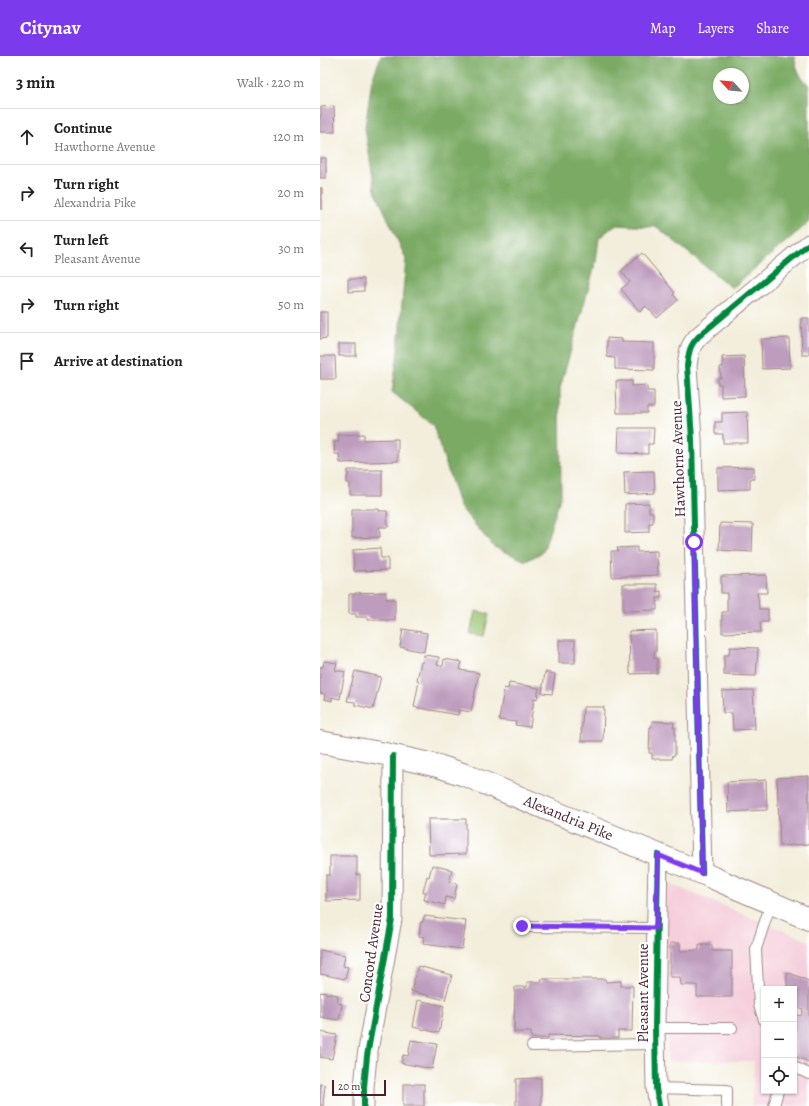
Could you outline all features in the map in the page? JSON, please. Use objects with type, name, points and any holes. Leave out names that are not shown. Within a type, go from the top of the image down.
[{"type":"main road","name":"Alexandria Pike","points":[[320,742],[438,766],[465,775],[547,808],[809,919]]},
{"type":"street","name":"Hawthorne Avenue","points":[[702,873],[692,439],[687,370],[688,356],[693,342],[699,336],[809,244]]},
{"type":"street","name":"Concord Avenue","points":[[364,1106],[367,1056],[392,919],[393,756]]},
{"type":"street","name":"Pleasant Avenue","points":[[657,1097],[655,1036],[658,855]]},
{"type":"lane","points":[[761,1011],[759,1005],[756,949],[771,903]]},
{"type":"lane","points":[[522,926],[656,928]]},
{"type":"lane","points":[[532,1046],[732,1028]]},
{"type":"lane","points":[[797,1068],[809,1074]]},
{"type":"lane","points":[[657,1097],[727,1090],[727,1106]]},
{"type":"lane","points":[[774,1106],[777,1094]]},
{"type":"shaded area","points":[[668,883],[809,941],[809,1106],[752,1106],[754,1061],[668,1061],[665,891]]},
{"type":"green space","points":[[381,56],[794,56],[798,72],[809,86],[809,222],[732,288],[657,227],[615,225],[599,238],[596,262],[560,388],[561,495],[543,552],[526,561],[494,547],[460,507],[433,425],[392,392],[397,360],[406,259],[375,190],[365,128],[372,80]]},
{"type":"green space","points":[[475,611],[489,614],[484,636],[470,634]]},
{"type":"building","points":[[334,106],[335,132],[320,132],[321,107]]},
{"type":"building","points":[[320,158],[326,158],[326,178],[320,178]]},
{"type":"building","points":[[320,188],[322,188],[322,209],[320,209]]},
{"type":"building","points":[[642,253],[675,293],[673,294],[678,300],[657,318],[646,306],[640,312],[621,289],[630,282],[621,271]]},
{"type":"building","points":[[348,279],[364,279],[364,291],[348,292]]},
{"type":"building","points":[[320,312],[327,312],[327,338],[320,339]]},
{"type":"building","points":[[801,318],[809,318],[809,355],[802,355]]},
{"type":"building","points":[[607,338],[622,339],[622,342],[654,343],[654,370],[615,369],[615,358],[607,357]]},
{"type":"building","points":[[789,338],[790,368],[762,369],[761,339]]},
{"type":"building","points":[[339,344],[356,344],[356,356],[339,356]]},
{"type":"building","points":[[320,356],[335,356],[336,379],[320,379]]},
{"type":"building","points":[[744,356],[745,396],[721,397],[721,384],[718,384],[718,378],[721,378],[720,367],[723,367],[722,357]]},
{"type":"building","points":[[616,381],[632,381],[632,386],[647,385],[647,391],[654,391],[654,407],[647,407],[647,413],[617,413]]},
{"type":"building","points":[[747,412],[748,443],[723,443],[723,434],[715,434],[715,422],[722,422],[722,413]]},
{"type":"building","points":[[619,428],[654,428],[653,444],[648,444],[648,454],[618,453]]},
{"type":"building","points":[[364,434],[364,440],[398,439],[398,461],[340,463],[339,454],[335,454],[334,442],[339,442],[338,435]]},
{"type":"building","points":[[754,467],[754,479],[750,479],[750,489],[718,490],[718,468]]},
{"type":"building","points":[[348,470],[382,470],[382,495],[350,495],[350,483],[347,483]]},
{"type":"building","points":[[654,471],[655,493],[625,495],[624,472]]},
{"type":"building","points":[[649,503],[649,512],[653,512],[653,523],[649,523],[649,532],[625,533],[625,504]]},
{"type":"building","points":[[352,509],[379,509],[379,511],[387,511],[388,527],[379,527],[380,537],[352,538]]},
{"type":"building","points":[[720,523],[753,524],[752,552],[719,550]]},
{"type":"building","points":[[637,547],[637,552],[657,551],[658,575],[612,577],[611,551],[618,551],[617,548]]},
{"type":"building","points":[[380,548],[381,558],[388,558],[388,570],[354,571],[353,550]]},
{"type":"building","points":[[766,575],[767,593],[757,593],[759,609],[768,609],[768,622],[760,622],[761,632],[722,633],[722,612],[727,612],[727,593],[721,593],[721,576]]},
{"type":"building","points":[[623,584],[657,584],[657,592],[661,591],[661,598],[657,598],[657,610],[623,611]]},
{"type":"building","points":[[386,592],[386,599],[395,599],[395,620],[368,620],[368,617],[356,617],[356,614],[349,614],[349,594]]},
{"type":"building","points":[[403,629],[427,633],[424,652],[400,647]]},
{"type":"building","points":[[656,630],[656,652],[654,652],[654,658],[657,658],[657,673],[630,674],[629,631]]},
{"type":"building","points":[[559,640],[575,640],[575,663],[559,663]]},
{"type":"building","points":[[730,647],[758,648],[756,676],[724,675],[724,655],[729,655]]},
{"type":"building","points":[[424,655],[439,657],[437,665],[443,666],[444,659],[462,662],[460,670],[479,673],[471,712],[459,710],[458,715],[414,707],[419,681],[417,680]]},
{"type":"building","points":[[324,661],[337,663],[335,670],[345,672],[340,699],[332,697],[332,701],[324,699],[325,694],[320,693],[320,667],[323,667]]},
{"type":"building","points":[[355,671],[381,677],[373,709],[355,705],[355,702],[347,701]]},
{"type":"building","points":[[545,672],[555,674],[552,694],[542,693]]},
{"type":"building","points":[[509,683],[539,688],[537,699],[534,698],[530,727],[515,725],[516,722],[499,720],[504,688],[508,689]]},
{"type":"building","points":[[753,690],[755,729],[733,730],[732,713],[723,713],[722,691]]},
{"type":"building","points":[[583,707],[604,707],[603,741],[581,741]]},
{"type":"building","points":[[652,721],[674,722],[675,755],[673,755],[672,759],[652,759],[652,753],[649,753],[650,727],[652,727]]},
{"type":"building","points":[[809,776],[809,844],[780,846],[777,778]]},
{"type":"building","points":[[766,780],[767,810],[728,812],[727,782]]},
{"type":"building","points":[[428,819],[466,819],[466,854],[429,855]]},
{"type":"building","points":[[330,856],[357,856],[357,875],[360,874],[360,900],[326,901],[326,875],[330,875]]},
{"type":"building","points":[[432,865],[452,870],[449,882],[457,884],[454,899],[446,897],[445,905],[424,900],[426,892],[423,892],[427,876],[429,877]]},
{"type":"building","points":[[424,916],[466,921],[462,949],[423,944],[424,937],[419,936],[421,922],[423,922]]},
{"type":"building","points":[[670,943],[680,943],[680,951],[699,950],[699,945],[712,945],[712,951],[732,951],[732,997],[697,997],[697,985],[681,985],[680,977],[670,977]]},
{"type":"building","points":[[320,950],[345,955],[343,966],[348,967],[345,979],[320,974]]},
{"type":"building","points":[[418,966],[452,975],[445,1000],[411,991]]},
{"type":"building","points":[[787,972],[809,981],[809,1062],[797,1057],[797,1015],[801,1016],[803,1009],[797,1007],[797,986],[787,986]]},
{"type":"building","points":[[541,979],[605,979],[606,982],[621,981],[621,986],[633,986],[632,1031],[618,1031],[618,1038],[600,1038],[600,1036],[548,1035],[548,1038],[531,1038],[531,1032],[514,1032],[515,987],[527,987],[527,982],[542,982]]},
{"type":"building","points":[[320,992],[338,995],[337,1003],[342,1004],[339,1020],[320,1017]]},
{"type":"building","points":[[418,1000],[444,1006],[439,1033],[413,1027]]},
{"type":"building","points":[[320,1032],[337,1035],[332,1059],[320,1057]]},
{"type":"building","points":[[411,1040],[437,1044],[432,1069],[401,1063],[403,1055],[408,1056]]},
{"type":"building","points":[[541,1078],[541,1106],[516,1106],[516,1079]]},
{"type":"building","points":[[320,1084],[325,1085],[323,1106],[320,1106]]},
{"type":"building","points":[[403,1084],[424,1084],[424,1106],[403,1106]]},
{"type":"cycle path","points":[[702,873],[692,439],[687,366],[688,357],[691,346],[699,336],[809,244]]},
{"type":"cycle path","points":[[364,1106],[367,1056],[392,919],[393,756]]},
{"type":"cycle path","points":[[658,855],[655,1028],[656,1088],[659,1106]]},
{"type":"route","points":[[522,926],[656,928],[658,855],[702,873],[694,542]]}]
